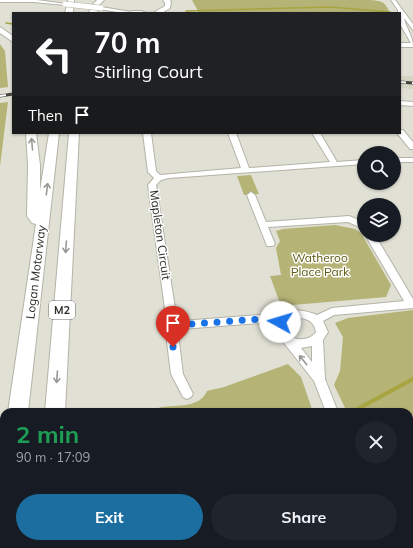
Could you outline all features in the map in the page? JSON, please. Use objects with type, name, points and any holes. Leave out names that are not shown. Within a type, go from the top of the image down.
[{"type":"highway","points":[[82,12],[84,0]]},
{"type":"highway","points":[[159,12],[169,5],[166,0]]},
{"type":"highway","points":[[68,2],[69,12]]},
{"type":"highway","points":[[93,12],[95,5],[101,4]]},
{"type":"highway","points":[[0,29],[12,39]]},
{"type":"highway","points":[[31,134],[34,171],[34,216],[41,227]]},
{"type":"highway","name":"Logan Motorway","points":[[18,408],[54,134]]},
{"type":"highway","name":"M2","points":[[55,408],[74,134]]},
{"type":"highway","points":[[69,208],[77,194],[83,134]]},
{"type":"street","points":[[389,0],[396,5]]},
{"type":"street","points":[[393,0],[400,11]]},
{"type":"street","points":[[0,2],[68,2],[101,4],[119,12]]},
{"type":"street","points":[[112,10],[126,12]]},
{"type":"street","points":[[401,12],[413,28]]},
{"type":"street","points":[[401,17],[402,23],[413,44],[401,45]]},
{"type":"street","points":[[401,103],[413,104]]},
{"type":"street","points":[[401,133],[413,147]]},
{"type":"street","points":[[147,134],[152,172],[158,178]]},
{"type":"street","points":[[232,134],[246,170]]},
{"type":"street","points":[[317,134],[335,164]]},
{"type":"street","points":[[401,160],[413,160]]},
{"type":"street","name":"Mapleton Circuit","points":[[178,325],[171,316],[152,185],[158,178],[357,162]]},
{"type":"street","points":[[251,195],[270,244]]},
{"type":"street","points":[[263,225],[344,219],[357,222]]},
{"type":"street","points":[[316,320],[332,312],[412,304],[374,242]]},
{"type":"street","points":[[319,379],[317,340],[322,332],[319,324],[316,320],[305,315],[293,314],[283,318],[278,326],[280,334],[288,340],[319,379],[330,408]]},
{"type":"street","points":[[187,394],[177,374],[172,334],[178,325],[260,319],[278,326]]},
{"type":"street","points":[[288,340],[300,344],[306,344],[317,340]]},
{"type":"shaded area","points":[[401,76],[413,76],[413,89],[401,88]]},
{"type":"green space","points":[[192,0],[371,0],[383,3],[387,6],[390,12],[198,12]]},
{"type":"green space","points":[[0,44],[5,51],[8,87],[0,88]]},
{"type":"green space","points":[[8,102],[0,166],[0,103]]},
{"type":"green space","points":[[251,175],[259,194],[244,195],[237,176]]},
{"type":"green space","name":"Watheroo Place Park","points":[[335,225],[355,229],[357,230],[357,242],[366,242],[391,285],[386,297],[281,306],[270,276],[281,275],[276,248],[280,241],[276,231],[283,229]]},
{"type":"green space","points":[[413,310],[413,408],[345,408],[334,385],[340,371],[343,337],[335,323],[348,318]]},
{"type":"green space","points":[[288,364],[301,377],[312,408],[158,408],[188,405],[199,400],[207,391],[224,387]]},
{"type":"waterway","points":[[186,11],[329,7],[390,12]]},
{"type":"waterway","points":[[6,23],[12,24]]},
{"type":"waterway","points":[[359,408],[413,379]]},
{"type":"railway","points":[[401,82],[413,83]]},
{"type":"railway","points":[[0,96],[12,94]]},
{"type":"route","points":[[173,347],[172,334],[178,325],[260,319],[278,326],[280,322]]}]
